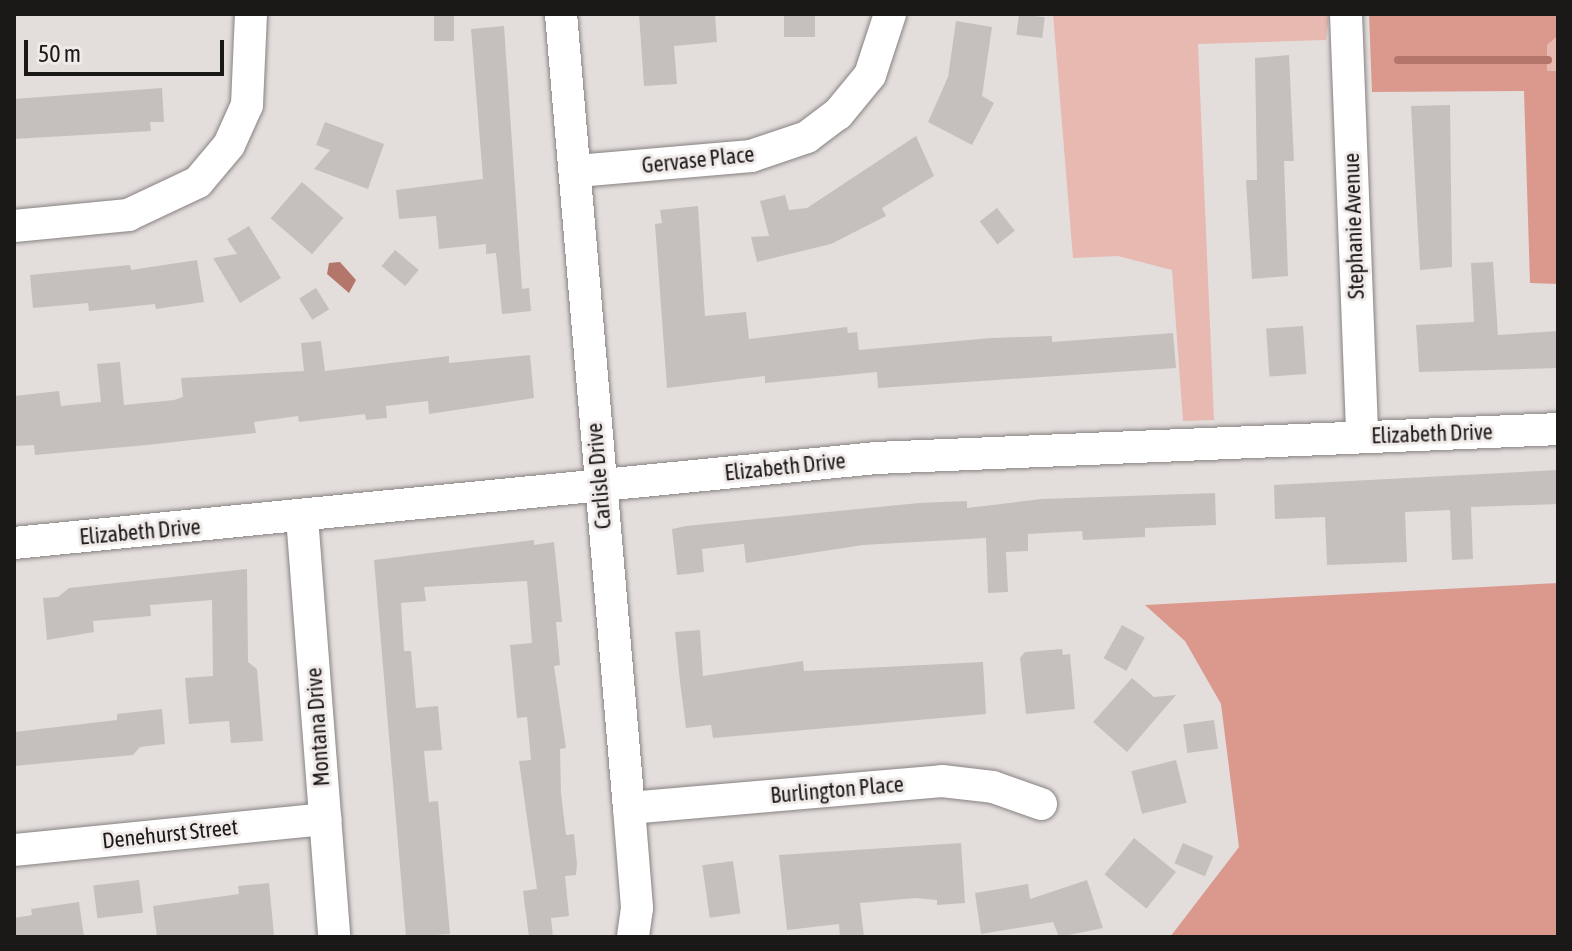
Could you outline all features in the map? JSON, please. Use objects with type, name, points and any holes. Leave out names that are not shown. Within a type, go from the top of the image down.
[{"type":"street","points":[[14,226],[128,215],[198,182],[229,145],[247,105],[251,14]]},
{"type":"street","name":"Carlisle Drive","points":[[561,14],[577,171],[600,487],[637,908],[633,937]]},
{"type":"street","name":"Gervase Place","points":[[577,171],[751,156],[807,137],[838,114],[870,75],[890,14]]},
{"type":"street","name":"Stephanie Avenue","points":[[1346,14],[1362,437]]},
{"type":"street","name":"Elizabeth Drive","points":[[14,543],[876,458],[1558,429]]},
{"type":"street","name":"Montana Drive","points":[[302,517],[334,937]]},
{"type":"street","name":"Burlington Place","points":[[629,808],[942,781],[985,786],[1041,804]]},
{"type":"street","name":"Denehurst Street","points":[[14,850],[325,819]]},
{"type":"shaded area","points":[[1053,14],[1329,14],[1326,40],[1198,44],[1214,420],[1183,421],[1172,270],[1118,256],[1073,258]]},
{"type":"shaded area","points":[[1369,14],[1558,14],[1558,36],[1547,45],[1547,71],[1558,71],[1558,284],[1530,283],[1524,91],[1372,92]]},
{"type":"shaded area","points":[[1558,36],[1558,71],[1547,72],[1547,45]]},
{"type":"shaded area","points":[[340,262],[356,280],[349,293],[327,274],[329,263]]},
{"type":"shaded area","points":[[1558,583],[1558,937],[1170,937],[1239,847],[1221,704],[1185,641],[1145,605]]},
{"type":"building","points":[[434,14],[454,14],[454,41],[434,41]]},
{"type":"building","points":[[639,14],[715,14],[717,42],[674,46],[677,84],[644,86]]},
{"type":"building","points":[[784,14],[815,14],[815,37],[784,37]]},
{"type":"building","points":[[1019,14],[1045,17],[1042,38],[1016,35]]},
{"type":"building","points":[[956,21],[992,27],[982,96],[994,103],[972,145],[928,122],[948,77]]},
{"type":"building","points":[[504,26],[522,289],[529,288],[531,311],[502,314],[496,253],[486,254],[486,244],[439,249],[436,216],[399,219],[396,190],[483,179],[471,29]]},
{"type":"building","points":[[1289,55],[1294,161],[1284,161],[1288,276],[1252,279],[1246,180],[1257,180],[1255,58]]},
{"type":"building","points":[[162,88],[164,122],[150,122],[151,131],[14,139],[14,99]]},
{"type":"building","points":[[1450,105],[1452,267],[1420,270],[1411,106]]},
{"type":"building","points":[[325,122],[384,144],[368,189],[314,169],[330,150],[316,145]]},
{"type":"building","points":[[916,136],[934,176],[882,208],[886,216],[831,244],[757,262],[751,237],[769,236],[760,201],[785,195],[789,210],[807,208]]},
{"type":"building","points":[[302,182],[344,218],[312,254],[271,218]]},
{"type":"building","points":[[698,206],[705,316],[746,312],[749,339],[847,327],[848,333],[857,332],[859,350],[991,338],[1052,336],[1052,342],[1173,333],[1176,368],[878,388],[877,372],[765,383],[765,376],[667,388],[655,224],[662,223],[660,210]]},
{"type":"building","points":[[997,208],[1015,231],[998,244],[980,222]]},
{"type":"building","points":[[249,226],[281,278],[240,303],[213,258],[237,254],[227,239]]},
{"type":"building","points":[[395,250],[419,270],[405,286],[382,266]]},
{"type":"building","points":[[197,260],[204,302],[156,309],[155,304],[89,311],[88,303],[33,308],[30,275],[130,265],[131,270]]},
{"type":"building","points":[[1493,262],[1498,335],[1558,331],[1558,368],[1419,372],[1416,325],[1474,322],[1471,263]]},
{"type":"building","points":[[316,288],[329,309],[312,320],[299,299]]},
{"type":"building","points":[[1303,326],[1306,374],[1269,376],[1266,329]]},
{"type":"building","points":[[321,341],[325,371],[449,356],[449,363],[530,355],[534,398],[429,414],[428,401],[386,406],[387,418],[366,420],[365,414],[299,422],[298,416],[254,422],[256,433],[147,445],[35,455],[34,445],[14,446],[14,396],[59,391],[61,406],[101,402],[97,364],[120,362],[124,405],[174,400],[183,397],[181,378],[304,371],[301,343]]},
{"type":"building","points":[[1558,470],[1558,504],[1471,507],[1473,559],[1452,560],[1450,510],[1405,512],[1407,562],[1327,565],[1325,517],[1275,519],[1274,485]]},
{"type":"building","points":[[1215,493],[1216,525],[1145,528],[1145,537],[1083,540],[1082,531],[1028,534],[1028,551],[1006,552],[1008,592],[988,593],[986,538],[863,545],[746,563],[744,544],[702,549],[704,572],[677,575],[672,529],[686,526],[919,503],[967,501],[967,508],[1042,499]]},
{"type":"building","points":[[534,540],[534,545],[554,542],[560,600],[562,622],[556,622],[560,665],[554,666],[566,748],[560,749],[561,793],[566,835],[574,834],[577,864],[576,875],[565,876],[569,916],[551,918],[553,937],[529,937],[523,891],[537,889],[519,761],[531,760],[527,717],[517,718],[510,645],[532,643],[527,581],[424,587],[426,601],[401,603],[404,651],[411,651],[416,708],[438,706],[442,750],[424,751],[429,802],[438,801],[450,934],[406,937],[374,560]]},
{"type":"building","points":[[247,569],[248,662],[257,669],[263,741],[231,743],[229,721],[189,724],[185,678],[213,676],[212,600],[150,605],[151,616],[93,621],[94,632],[47,640],[43,598],[58,597],[69,588]]},
{"type":"building","points":[[1122,625],[1145,638],[1126,671],[1104,658]]},
{"type":"building","points":[[700,630],[703,676],[803,661],[804,671],[983,662],[986,714],[713,738],[711,725],[686,728],[680,682],[675,632]]},
{"type":"building","points":[[1062,649],[1063,655],[1070,654],[1075,709],[1026,714],[1020,658],[1025,652]]},
{"type":"building","points":[[1132,678],[1154,697],[1176,695],[1127,752],[1093,722]]},
{"type":"building","points":[[162,709],[165,744],[140,747],[133,755],[14,766],[14,732],[117,720],[117,714]]},
{"type":"building","points":[[1214,720],[1218,749],[1187,753],[1183,724]]},
{"type":"building","points":[[1176,760],[1187,803],[1142,814],[1131,771]]},
{"type":"building","points":[[1134,838],[1176,872],[1146,909],[1104,875]]},
{"type":"building","points":[[961,843],[965,903],[937,905],[937,900],[916,898],[860,903],[864,937],[840,937],[839,924],[787,930],[779,855]]},
{"type":"building","points":[[1183,843],[1213,856],[1205,876],[1174,863]]},
{"type":"building","points":[[733,861],[740,913],[710,918],[702,865]]},
{"type":"building","points":[[139,880],[143,913],[97,918],[93,886]]},
{"type":"building","points":[[1087,880],[1103,928],[1059,937],[1053,922],[981,934],[975,893],[1028,884],[1030,899]]},
{"type":"building","points":[[269,883],[274,935],[157,937],[153,906],[239,894],[238,886]]},
{"type":"building","points":[[79,902],[84,937],[14,937],[14,918],[32,915],[31,909]]},
{"type":"waterway","points":[[1398,60],[1548,60]]}]
